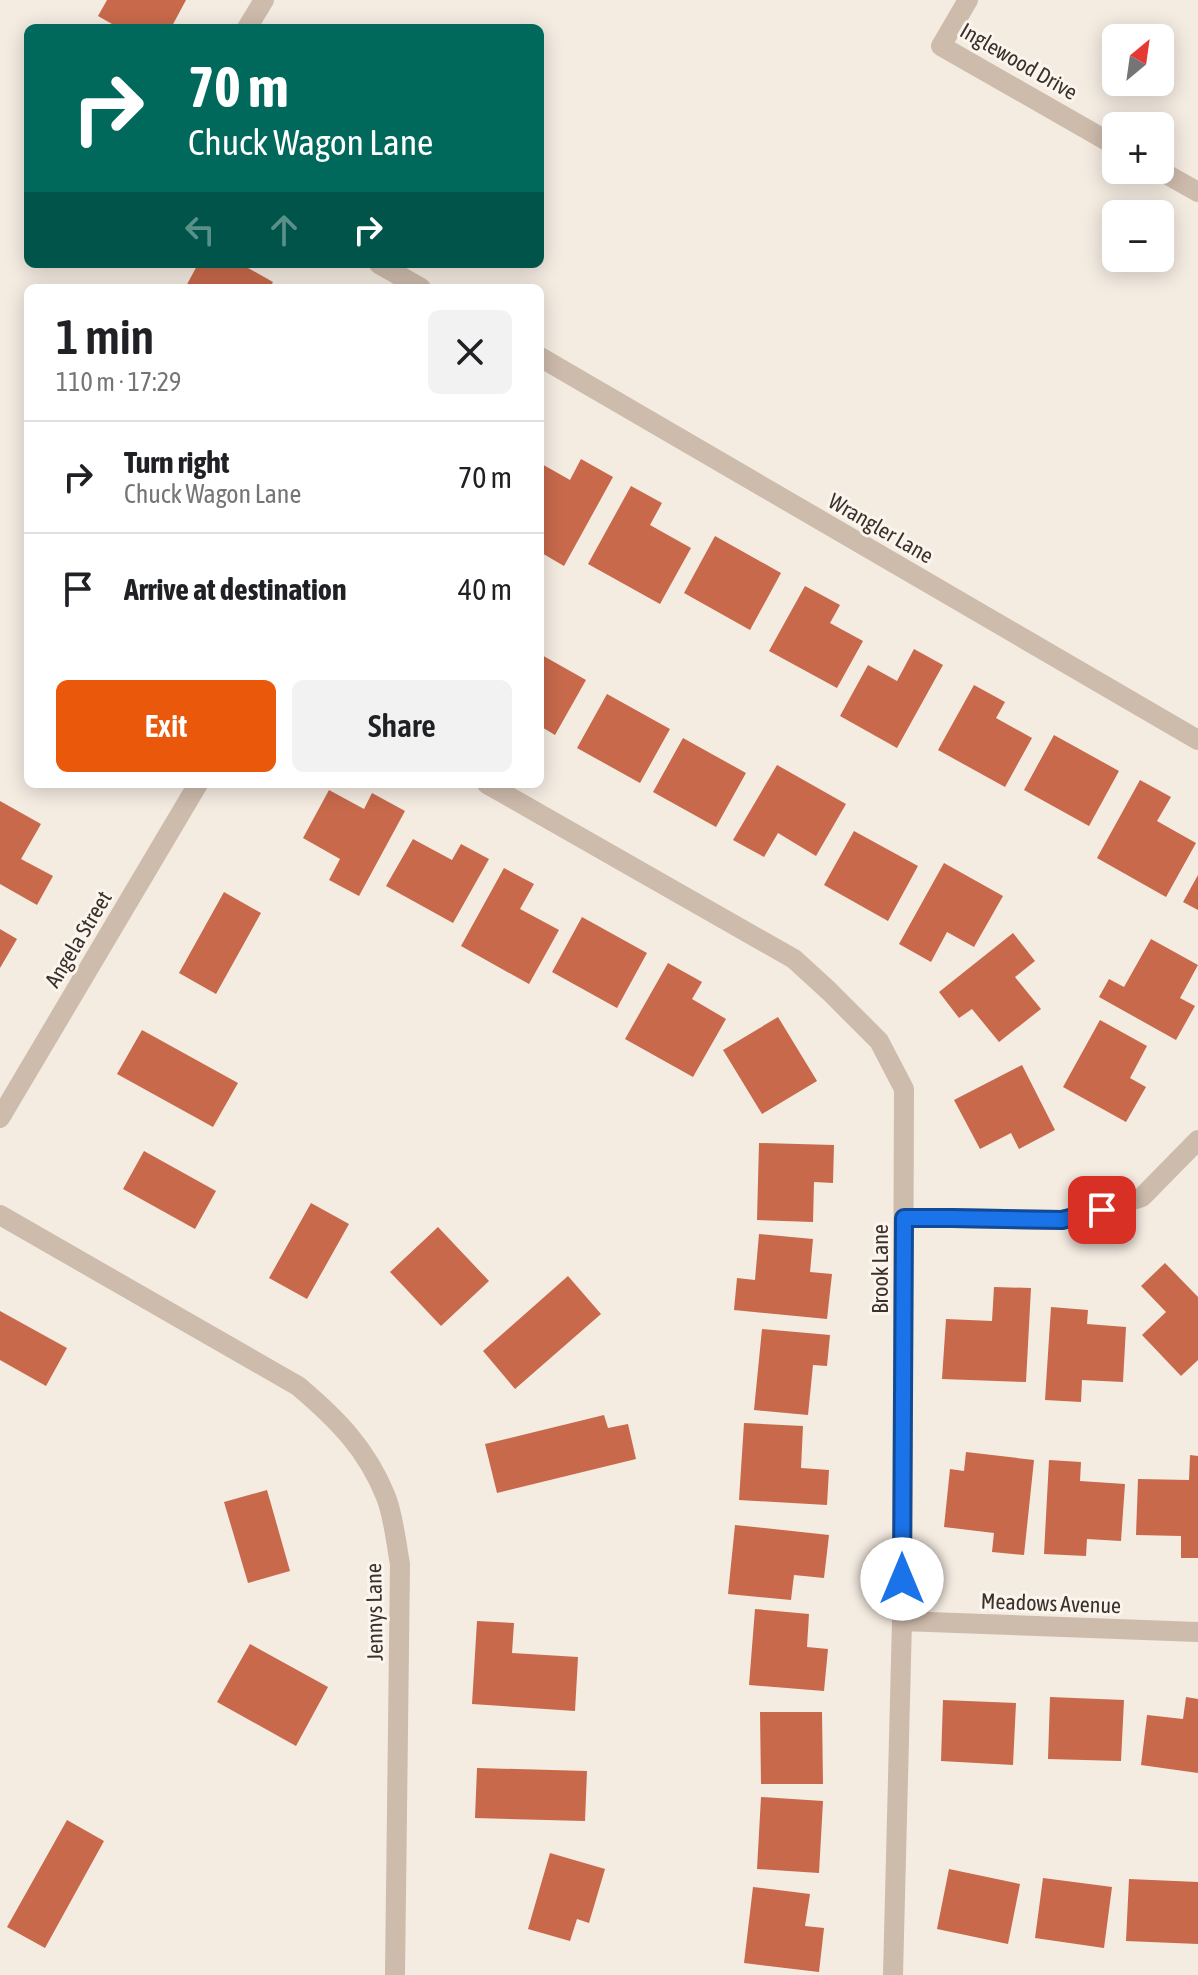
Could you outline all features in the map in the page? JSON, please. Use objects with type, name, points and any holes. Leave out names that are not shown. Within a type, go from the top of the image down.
[{"type":"street","points":[[249,24],[264,0]]},
{"type":"street","name":"Inglewood Drive","points":[[968,0],[941,46],[1102,138]]},
{"type":"street","points":[[1174,178],[1198,192]]},
{"type":"street","points":[[386,268],[414,284]]},
{"type":"street","name":"Wrangler Lane","points":[[544,359],[1198,740]]},
{"type":"street","name":"Angela Street","points":[[0,1118],[196,788]]},
{"type":"street","name":"Brook Lane","points":[[494,788],[794,959],[879,1041],[904,1089],[902,1621],[893,1975]]},
{"type":"street","points":[[904,1218],[1062,1220],[1102,1210],[1142,1197],[1198,1140]]},
{"type":"street","name":"Jennys Lane","points":[[0,1215],[298,1386],[334,1416],[365,1454],[387,1499],[400,1564],[395,1975]]},
{"type":"street","name":"Meadows Avenue","points":[[902,1621],[1198,1632]]},
{"type":"building","points":[[107,0],[186,0],[173,24],[112,24],[98,16]]},
{"type":"building","points":[[196,268],[248,268],[273,282],[272,284],[187,284]]},
{"type":"building","points":[[581,459],[613,477],[564,566],[544,554],[544,465],[570,480]]},
{"type":"building","points":[[631,486],[662,503],[650,525],[691,548],[660,604],[588,564]]},
{"type":"building","points":[[715,536],[781,573],[750,630],[684,593]]},
{"type":"building","points":[[805,586],[840,605],[830,623],[863,641],[837,688],[769,651]]},
{"type":"building","points":[[914,649],[943,665],[897,748],[840,716],[868,665],[897,681]]},
{"type":"building","points":[[544,656],[586,680],[555,735],[544,728]]},
{"type":"building","points":[[974,685],[1005,702],[996,718],[1032,738],[1005,787],[938,750]]},
{"type":"building","points":[[607,694],[670,729],[640,783],[577,748]]},
{"type":"building","points":[[1054,735],[1119,771],[1089,826],[1024,790]]},
{"type":"building","points":[[683,738],[746,773],[716,827],[653,792]]},
{"type":"building","points":[[777,765],[846,804],[816,856],[778,833],[764,857],[733,840]]},
{"type":"building","points":[[1140,780],[1171,797],[1157,821],[1196,843],[1166,897],[1097,858]]},
{"type":"building","points":[[329,790],[364,809],[372,793],[405,811],[359,896],[329,880],[340,859],[303,838]]},
{"type":"building","points":[[0,801],[41,824],[21,859],[53,876],[37,905],[0,884]]},
{"type":"building","points":[[854,831],[918,866],[888,921],[824,885]]},
{"type":"building","points":[[413,839],[452,860],[461,844],[489,859],[453,923],[386,886]]},
{"type":"building","points":[[944,863],[1003,896],[974,947],[947,932],[931,962],[899,944]]},
{"type":"building","points":[[504,868],[534,884],[520,909],[559,930],[529,984],[461,946]]},
{"type":"building","points":[[1198,875],[1198,910],[1183,902]]},
{"type":"building","points":[[224,892],[261,913],[216,994],[179,973]]},
{"type":"building","points":[[582,917],[647,953],[617,1008],[552,972]]},
{"type":"building","points":[[0,929],[17,939],[0,968]]},
{"type":"building","points":[[1013,933],[1035,961],[1015,977],[1041,1009],[999,1042],[972,1009],[959,1018],[939,992]]},
{"type":"building","points":[[1151,939],[1198,965],[1180,998],[1195,1006],[1176,1040],[1099,997],[1109,979],[1124,987]]},
{"type":"building","points":[[668,963],[702,982],[692,999],[726,1019],[693,1077],[625,1039]]},
{"type":"building","points":[[778,1017],[817,1081],[762,1114],[723,1050]]},
{"type":"building","points":[[1100,1020],[1147,1046],[1130,1078],[1146,1087],[1126,1122],[1063,1087]]},
{"type":"building","points":[[142,1030],[238,1083],[213,1127],[117,1074]]},
{"type":"building","points":[[1022,1065],[1055,1130],[1019,1149],[1011,1133],[980,1149],[954,1100]]},
{"type":"building","points":[[759,1143],[834,1145],[833,1183],[814,1182],[813,1222],[757,1220]]},
{"type":"building","points":[[144,1151],[216,1191],[195,1229],[123,1189]]},
{"type":"building","points":[[311,1203],[349,1224],[307,1299],[269,1278]]},
{"type":"building","points":[[438,1227],[489,1281],[441,1326],[390,1272]]},
{"type":"building","points":[[759,1234],[813,1239],[810,1272],[832,1274],[827,1319],[734,1310],[737,1278],[755,1280]]},
{"type":"building","points":[[1165,1263],[1198,1297],[1198,1360],[1181,1376],[1142,1335],[1166,1312],[1141,1286]]},
{"type":"building","points":[[568,1276],[601,1314],[515,1389],[483,1351]]},
{"type":"building","points":[[994,1287],[1031,1288],[1026,1382],[942,1379],[946,1319],[992,1321]]},
{"type":"building","points":[[1051,1307],[1088,1310],[1087,1324],[1126,1327],[1123,1382],[1082,1380],[1081,1402],[1045,1400]]},
{"type":"building","points":[[0,1311],[67,1348],[46,1386],[0,1360]]},
{"type":"building","points":[[762,1329],[830,1335],[827,1366],[813,1365],[808,1415],[754,1410]]},
{"type":"building","points":[[604,1415],[608,1428],[628,1424],[636,1459],[497,1493],[485,1444]]},
{"type":"building","points":[[744,1423],[803,1426],[801,1468],[829,1470],[827,1505],[739,1500]]},
{"type":"building","points":[[966,1452],[1034,1460],[1024,1555],[992,1552],[994,1533],[944,1527],[950,1469],[964,1471]]},
{"type":"building","points":[[1190,1455],[1198,1456],[1198,1558],[1181,1558],[1181,1536],[1136,1535],[1138,1479],[1189,1480]]},
{"type":"building","points":[[1049,1460],[1081,1462],[1080,1481],[1125,1484],[1121,1541],[1087,1539],[1086,1556],[1044,1554]]},
{"type":"building","points":[[267,1490],[290,1571],[248,1583],[224,1502]]},
{"type":"building","points":[[735,1525],[829,1535],[824,1578],[794,1575],[791,1600],[728,1594]]},
{"type":"building","points":[[755,1609],[809,1614],[807,1647],[828,1649],[824,1691],[749,1685]]},
{"type":"building","points":[[477,1621],[514,1623],[512,1653],[578,1657],[575,1711],[472,1704]]},
{"type":"building","points":[[250,1644],[328,1687],[296,1746],[217,1702]]},
{"type":"building","points":[[1050,1697],[1124,1700],[1121,1761],[1048,1759]]},
{"type":"building","points":[[1186,1697],[1198,1699],[1198,1773],[1141,1765],[1147,1715],[1183,1719]]},
{"type":"building","points":[[943,1700],[1016,1703],[1013,1765],[941,1761]]},
{"type":"building","points":[[760,1712],[822,1712],[823,1784],[761,1784]]},
{"type":"building","points":[[477,1768],[587,1771],[585,1821],[475,1818]]},
{"type":"building","points":[[761,1797],[823,1801],[819,1873],[757,1869]]},
{"type":"building","points":[[67,1820],[104,1841],[45,1948],[7,1927]]},
{"type":"building","points":[[550,1853],[605,1869],[589,1923],[577,1919],[570,1941],[528,1929]]},
{"type":"building","points":[[949,1869],[1020,1884],[1008,1944],[937,1929]]},
{"type":"building","points":[[1043,1878],[1112,1887],[1104,1948],[1035,1938]]},
{"type":"building","points":[[1129,1879],[1198,1882],[1198,1944],[1126,1941]]},
{"type":"building","points":[[753,1887],[810,1894],[805,1926],[824,1928],[819,1972],[744,1963]]},
{"type":"route","points":[[902,1579],[904,1218],[1062,1220],[1102,1210]]}]
